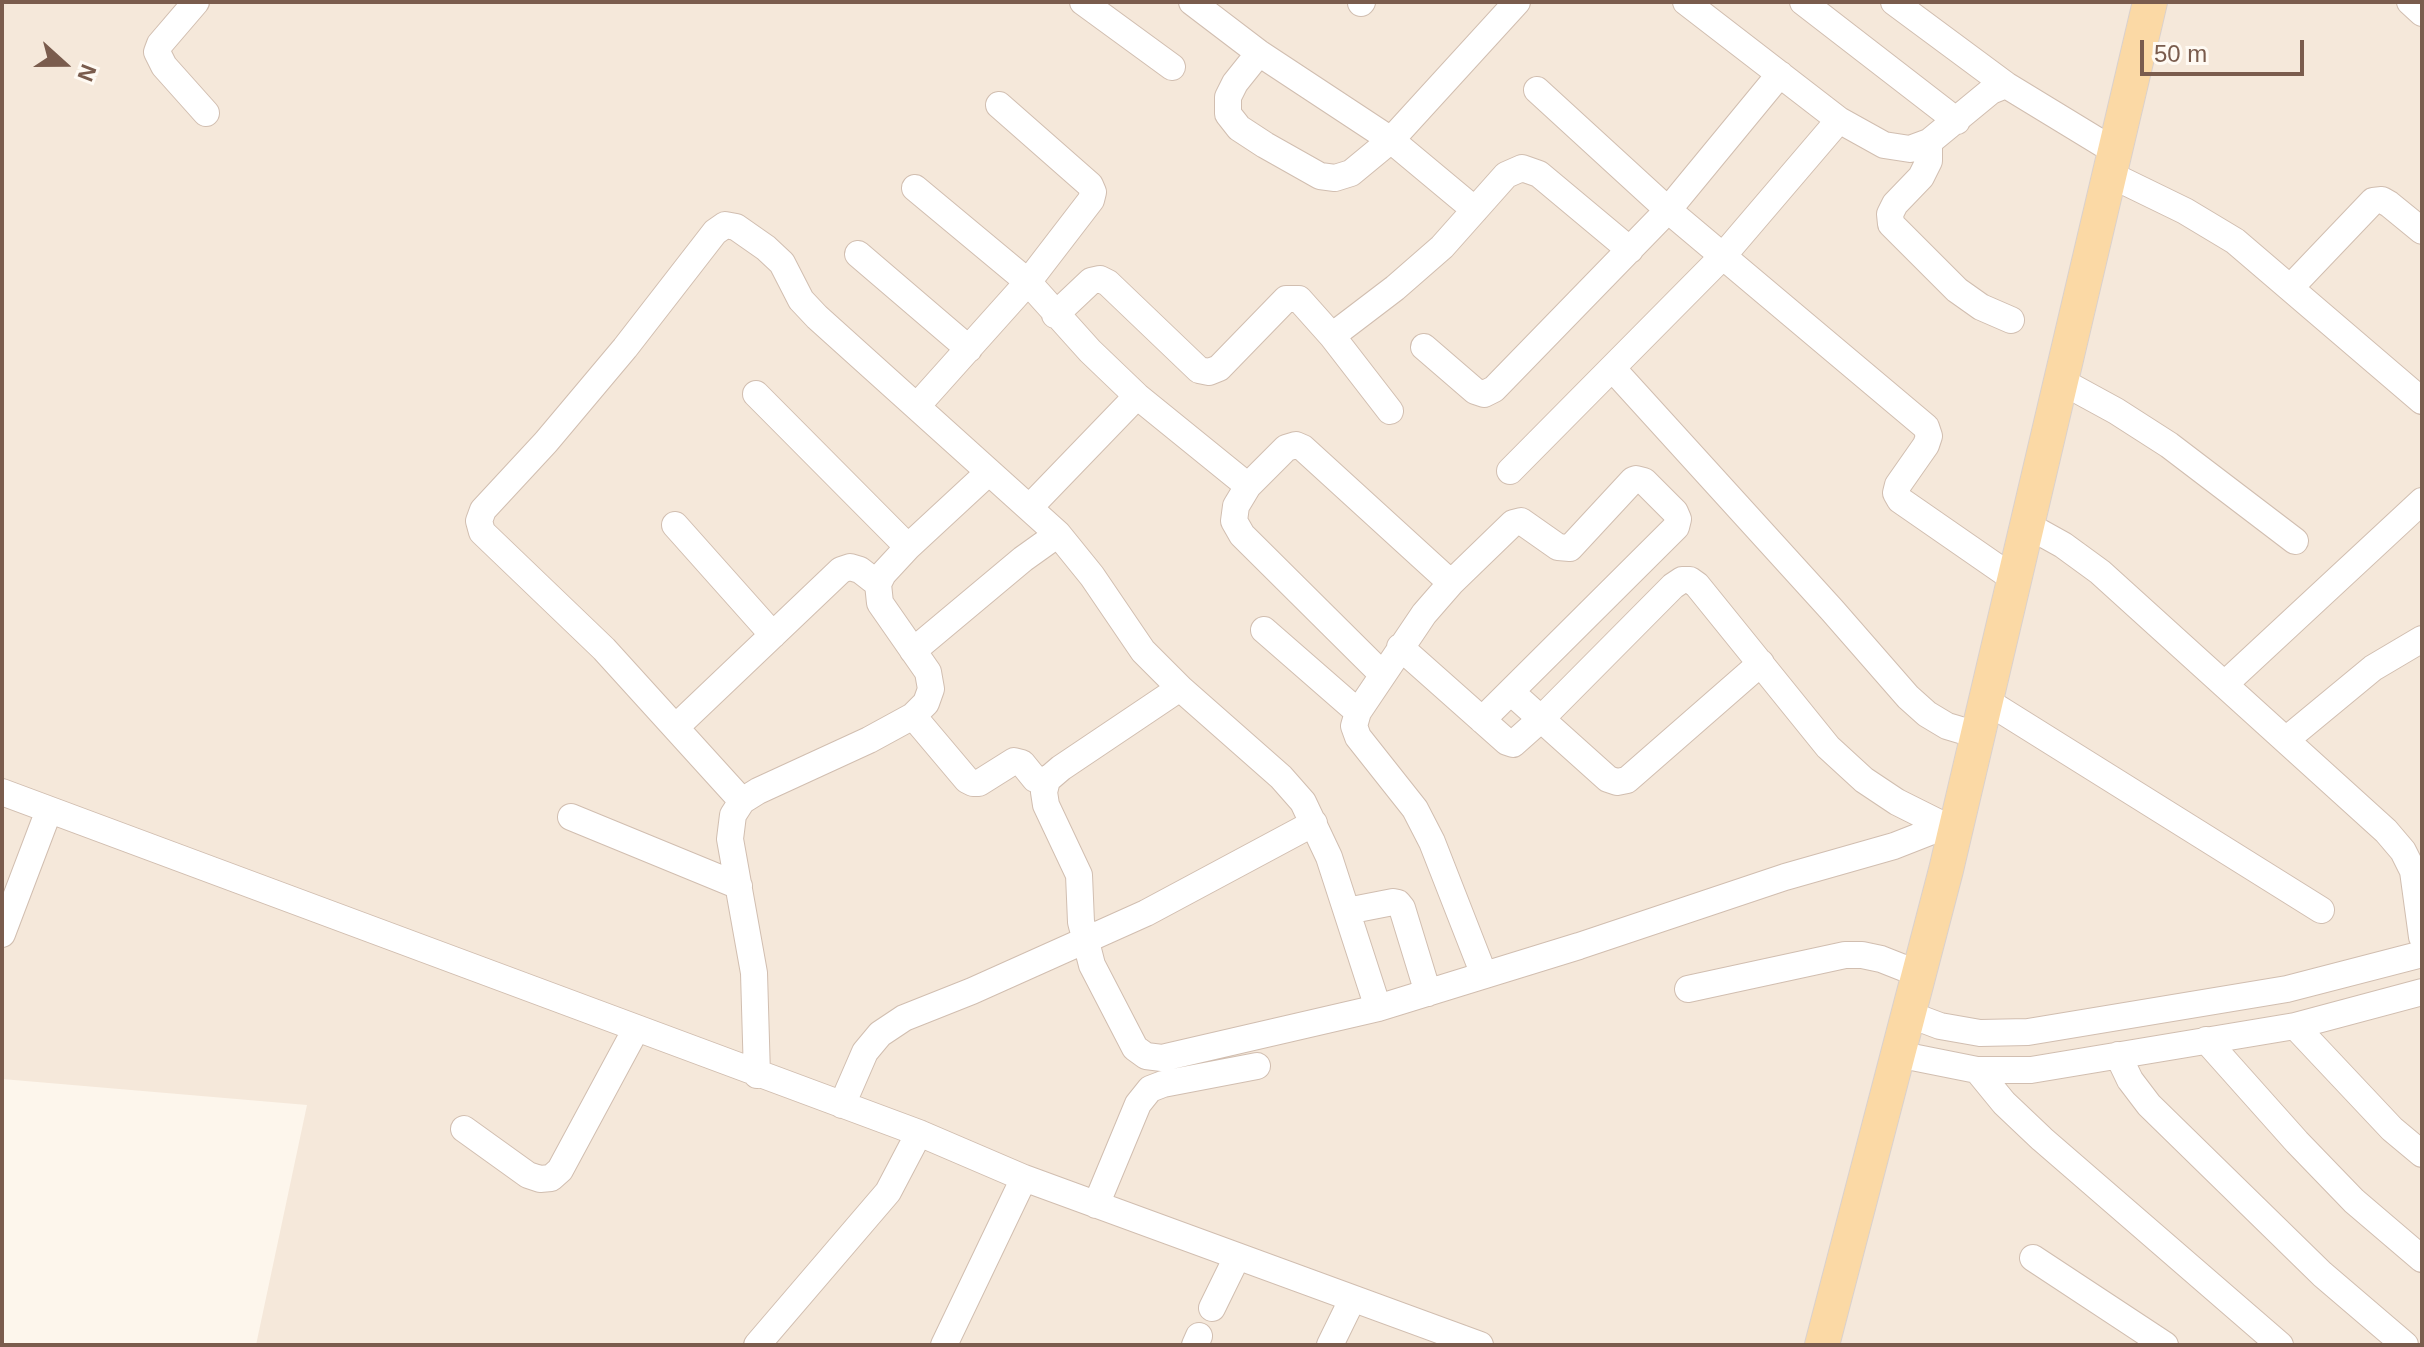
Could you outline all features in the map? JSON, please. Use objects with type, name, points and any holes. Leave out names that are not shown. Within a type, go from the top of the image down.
[{"type":"main road","points":[[1822,1345],[1919,974],[1950,828],[1977,735],[2150,2]]},
{"type":"street","points":[[196,2],[160,44],[157,52],[164,66],[206,113]]},
{"type":"street","points":[[1083,2],[1172,67]]},
{"type":"street","points":[[1192,2],[1259,53],[1391,140],[1475,210]]},
{"type":"street","points":[[1259,53],[1235,83],[1228,97],[1228,114],[1239,128],[1303,167],[1320,176],[1335,178],[1351,173],[1391,140],[1517,2]]},
{"type":"street","points":[[1686,2],[1839,120],[1884,145],[1910,149],[1929,142],[1991,91],[2006,85]]},
{"type":"street","points":[[1803,2],[1957,121]]},
{"type":"street","points":[[1894,2],[2112,163],[2235,241],[2422,401]]},
{"type":"street","points":[[2410,2],[2422,13]]},
{"type":"street","points":[[1424,347],[1475,391],[1484,394],[1494,389],[1668,210],[1780,74]]},
{"type":"street","points":[[1537,90],[1722,257],[1926,427],[1929,436],[1926,445],[1898,485],[1896,493],[1900,500],[2014,579]]},
{"type":"street","points":[[917,406],[1028,282],[1091,200],[1093,192],[1090,185],[999,105]]},
{"type":"street","points":[[1510,471],[1722,257],[1839,120]]},
{"type":"street","points":[[1929,142],[1929,161],[1921,177],[1895,204],[1890,214],[1891,224],[1957,290],[1981,307],[2011,320]]},
{"type":"street","points":[[1332,336],[1442,247],[1506,175],[1522,168],[1539,174],[1630,250]]},
{"type":"street","points":[[915,188],[1028,282],[1055,315],[1137,396],[1248,486]]},
{"type":"street","points":[[2291,287],[2373,201],[2382,200],[2389,204],[2422,231]]},
{"type":"street","points":[[742,801],[604,649],[482,532],[479,521],[483,510],[546,442],[625,348],[715,232],[725,225],[736,227],[766,248],[782,263],[801,300],[817,317],[1058,534],[1092,576],[1143,651],[1281,777],[1303,802],[1347,911],[1378,1008]]},
{"type":"street","points":[[858,254],[969,349]]},
{"type":"street","points":[[1055,315],[1091,281],[1100,279],[1108,283],[1199,370],[1209,372],[1219,368],[1286,299],[1293,297],[1304,303],[1390,411]]},
{"type":"street","points":[[1612,368],[1908,697],[1947,726],[1977,735]]},
{"type":"street","points":[[2061,381],[2169,445],[2295,541]]},
{"type":"street","points":[[756,394],[908,547]]},
{"type":"street","points":[[1029,508],[1137,396]]},
{"type":"street","points":[[1382,674],[1242,535],[1234,521],[1236,506],[1248,486],[1286,448],[1296,445],[1303,448],[1451,583]]},
{"type":"street","points":[[757,1075],[754,973],[730,839],[733,815],[742,801],[758,791],[869,740],[913,716],[926,703],[931,689],[928,672],[880,603],[878,584],[883,574],[908,547],[989,472]]},
{"type":"street","points":[[1482,720],[1676,527],[1678,519],[1675,512],[1644,481],[1636,479],[1570,548],[1558,547],[1521,521],[1513,523],[1424,614],[1358,712],[1354,726],[1358,737],[1415,809],[1432,842],[1484,975]]},
{"type":"street","points":[[2226,683],[2422,501]]},
{"type":"street","points":[[675,525],[773,635]]},
{"type":"street","points":[[2027,525],[2063,545],[2100,572],[2386,831],[2403,851],[2413,871],[2422,937]]},
{"type":"street","points":[[913,651],[1023,559],[1058,534]]},
{"type":"street","points":[[676,727],[841,570],[850,567],[860,570],[878,584]]},
{"type":"street","points":[[1400,647],[1513,744],[1682,580],[1690,580],[1828,747],[1864,780],[1897,802],[1950,828]]},
{"type":"street","points":[[1264,630],[1358,712]]},
{"type":"street","points":[[2287,739],[2350,686],[2419,648]]},
{"type":"street","points":[[1511,692],[1608,779],[1617,782],[1627,780],[1761,663]]},
{"type":"street","points":[[913,716],[967,780],[973,783],[979,783],[1014,761],[1022,763],[1035,779],[1047,780],[1180,688]]},
{"type":"street","points":[[1985,700],[2321,910]]},
{"type":"street","points":[[1047,780],[1044,792],[1046,805],[1079,875],[1084,941],[1092,965],[1135,1048],[1146,1056],[1162,1058],[1378,1008],[1785,877],[1950,828]]},
{"type":"street","points":[[2,792],[919,1133],[1096,1205],[1480,1345]]},
{"type":"street","points":[[2,934],[49,810]]},
{"type":"street","points":[[571,817],[739,886]]},
{"type":"street","points":[[842,1105],[865,1052],[880,1034],[904,1018],[1084,941],[1205,883],[1314,823]]},
{"type":"street","points":[[1347,911],[1398,903],[1428,993]]},
{"type":"street","points":[[1908,1014],[1940,1026],[1980,1033],[2028,1032],[2287,989],[2422,954]]},
{"type":"street","points":[[1688,989],[1845,955],[1881,959],[1919,974]]},
{"type":"street","points":[[1897,1054],[1977,1070],[2031,1070],[2295,1026],[2422,992]]},
{"type":"street","points":[[2295,1026],[2383,1119],[2422,1154]]},
{"type":"street","points":[[464,1129],[528,1175],[540,1179],[551,1178],[560,1170],[636,1029]]},
{"type":"street","points":[[2206,1040],[2354,1201],[2422,1259]]},
{"type":"street","points":[[2118,1055],[2130,1080],[2149,1105],[2300,1254],[2405,1345]]},
{"type":"street","points":[[1096,1205],[1138,1104],[1150,1089],[1257,1066]]},
{"type":"street","points":[[1977,1070],[2004,1103],[2042,1139],[2280,1345]]},
{"type":"street","points":[[757,1345],[888,1192],[919,1133]]},
{"type":"street","points":[[944,1345],[1024,1178]]},
{"type":"street","points":[[1212,1308],[1237,1257]]},
{"type":"street","points":[[2033,1258],[2165,1345]]},
{"type":"street","points":[[1330,1345],[1352,1300]]},
{"type":"shaded area","points":[[2,2],[2422,2],[2422,1345],[256,1345],[307,1105],[2,1079]]}]
